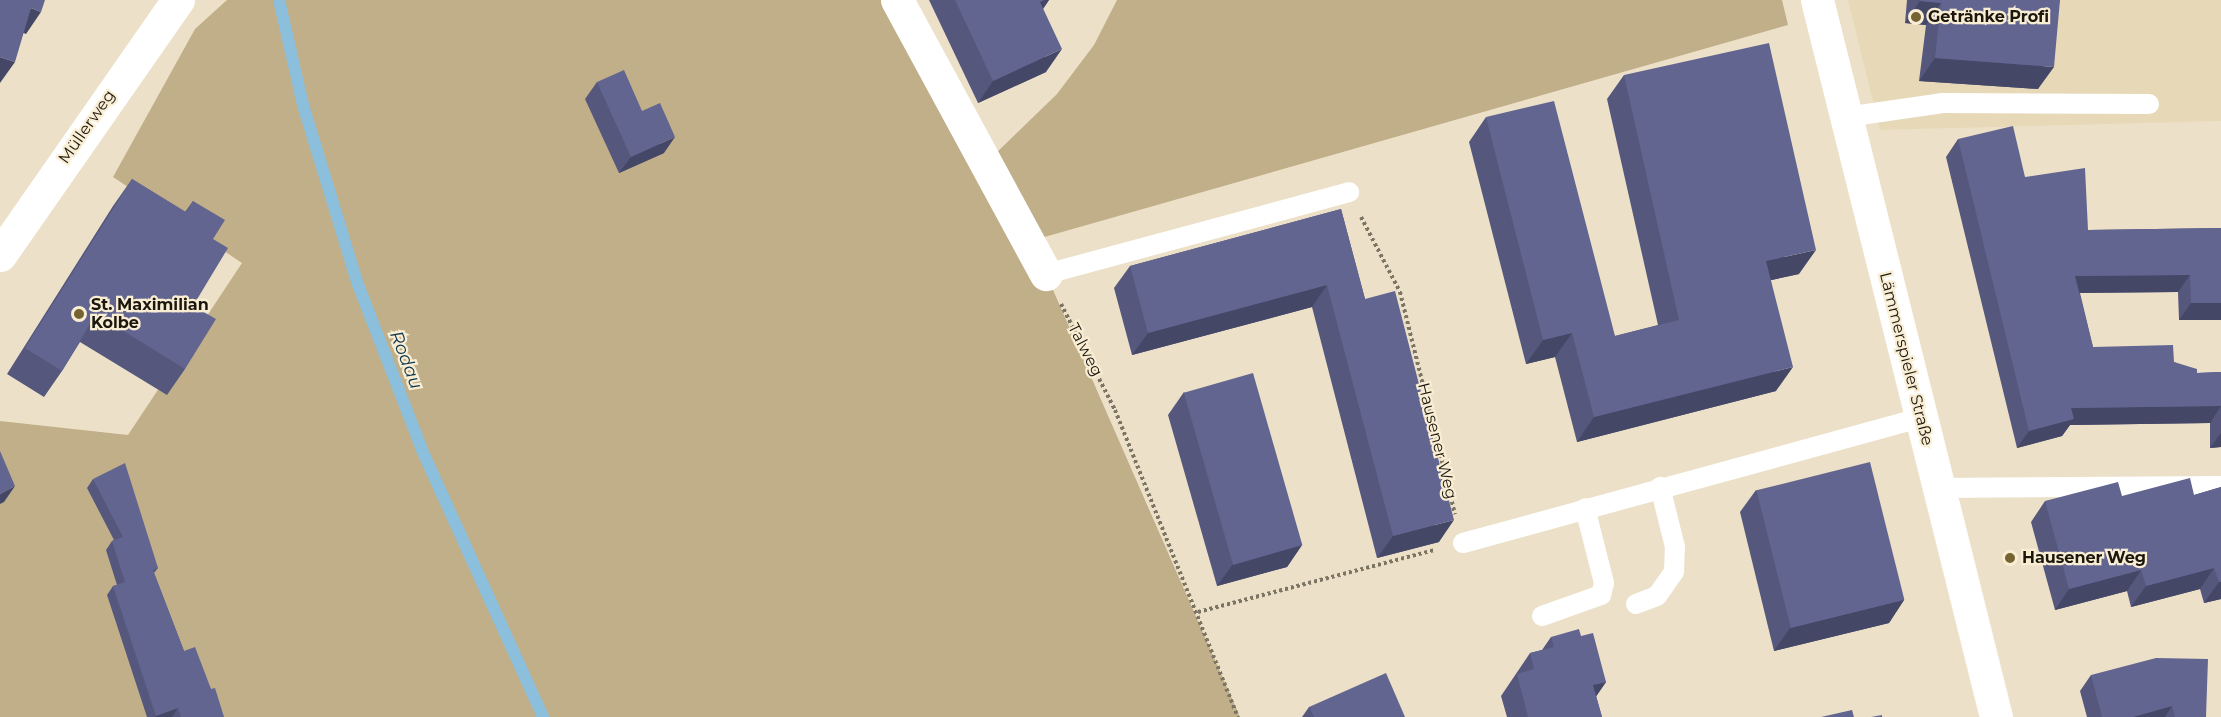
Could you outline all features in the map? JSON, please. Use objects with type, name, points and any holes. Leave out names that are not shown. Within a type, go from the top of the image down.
[{"type":"main road","name":"Müllerweg","points":[[0,255],[178,0]]},
{"type":"main road","points":[[897,0],[1046,274]]},
{"type":"main road","name":"Lämmerspieler Straße","points":[[1817,0],[1996,717]]},
{"type":"lane","points":[[1846,117],[1943,103],[2149,104]]},
{"type":"lane","points":[[1046,274],[1349,192]]},
{"type":"lane","points":[[1462,543],[1660,487],[1921,418]]},
{"type":"lane","points":[[1938,488],[2221,486]]},
{"type":"lane","points":[[1635,604],[1658,596],[1674,572],[1676,546],[1660,487]]},
{"type":"lane","points":[[1542,616],[1601,595],[1604,583],[1585,508]]},
{"type":"path","name":"Hausener Weg","points":[[1349,192],[1400,292],[1462,543]]},
{"type":"path","name":"Talweg","points":[[1046,274],[1115,410],[1238,717]]},
{"type":"path","points":[[1197,612],[1462,543]]},
{"type":"shaded area","points":[[227,0],[912,0],[995,154],[1057,94],[1094,45],[1117,0],[1782,0],[1788,25],[1041,238],[1046,274],[1240,717],[0,717],[0,421],[128,435],[242,263],[113,177],[195,29]]},
{"type":"shaded area","points":[[1848,0],[2221,0],[2221,121],[1880,130]]},
{"type":"building","points":[[0,0],[45,0],[41,12],[31,8],[15,62],[0,57]]},
{"type":"building","points":[[955,0],[1044,0],[1040,2],[1062,49],[993,81]]},
{"type":"building","points":[[1920,0],[2060,0],[2054,67],[1935,58],[1941,3]]},
{"type":"building","points":[[1769,43],[1816,250],[1766,261],[1793,367],[1594,417],[1572,333],[1543,340],[1486,117],[1554,101],[1615,336],[1679,320],[1624,75]]},
{"type":"building","points":[[624,70],[642,111],[660,103],[675,137],[631,157],[597,82]]},
{"type":"building","points":[[2013,126],[2025,177],[2085,168],[2088,230],[2221,228],[2221,303],[2191,303],[2190,275],[2075,276],[2093,347],[2173,345],[2174,362],[2197,369],[2197,373],[2221,372],[2221,406],[2071,408],[2074,419],[2029,431],[1958,139]]},
{"type":"building","points":[[132,179],[186,212],[193,201],[225,220],[213,239],[228,248],[193,306],[216,319],[185,369],[96,314],[62,371],[25,348]]},
{"type":"building","points":[[1341,209],[1365,299],[1395,291],[1454,520],[1393,536],[1327,285],[1148,333],[1130,266]]},
{"type":"building","points":[[1253,373],[1302,545],[1233,565],[1184,393]]},
{"type":"building","points":[[0,451],[15,486],[0,494]]},
{"type":"building","points":[[1870,462],[1904,600],[1791,628],[1756,490]]},
{"type":"building","points":[[125,463],[158,568],[153,570],[184,651],[195,647],[211,689],[215,688],[224,717],[181,717],[178,708],[156,716],[113,586],[125,582],[112,541],[123,537],[93,479]]},
{"type":"building","points":[[2190,478],[2194,495],[2221,487],[2221,582],[2214,568],[2146,586],[2141,570],[2069,589],[2045,501],[2118,482],[2122,496]]},
{"type":"building","points":[[1579,629],[1581,636],[1593,633],[1606,682],[1593,685],[1602,717],[1528,717],[1517,674],[1534,669],[1530,653],[1554,647],[1551,637]]},
{"type":"building","points":[[2156,658],[2208,659],[2206,717],[2175,717],[2172,706],[2133,717],[2102,717],[2091,675]]},
{"type":"building","points":[[1386,673],[1405,717],[1314,717],[1309,707]]},
{"type":"building","points":[[1852,710],[1854,717],[1821,717]]},
{"type":"waterway","name":"Rodau","points":[[279,0],[303,105],[357,282],[422,450],[543,717]]},
{"type":"place","name":"Getränke Profi","points":[[1916,17]]},
{"type":"place","name":"St. Maximilian Kolbe","points":[[79,314]]},
{"type":"place","name":"Hausener Weg","points":[[2010,558]]}]
